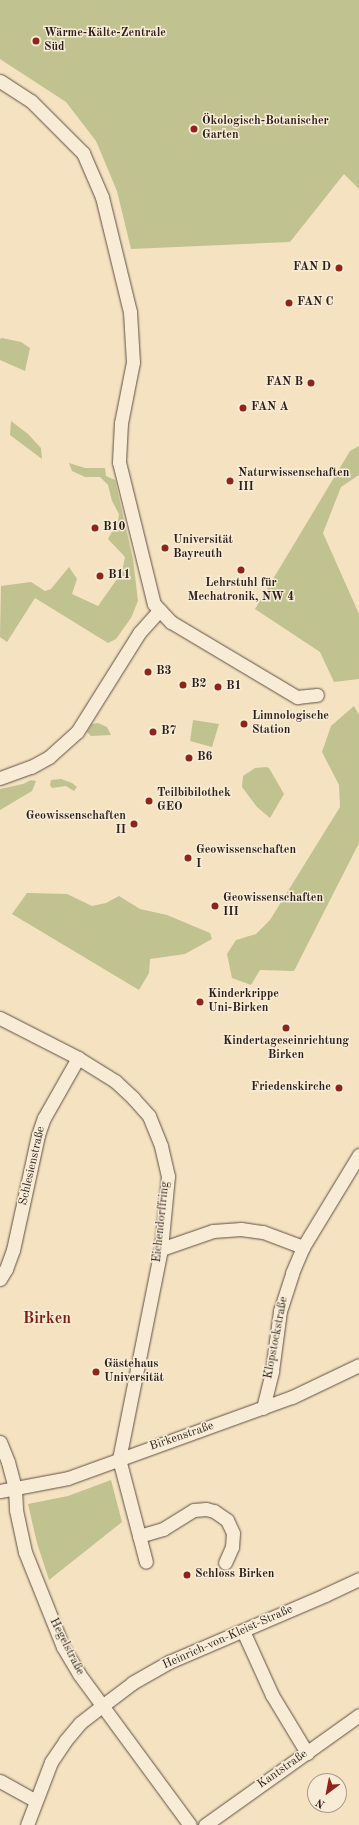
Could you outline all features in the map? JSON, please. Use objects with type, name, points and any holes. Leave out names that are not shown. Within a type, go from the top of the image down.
[{"type":"street","points":[[0,81],[31,101],[83,153],[102,197],[130,312],[133,362],[121,423],[119,462],[154,604],[172,622],[297,697],[317,695]]},
{"type":"street","points":[[0,778],[31,767],[50,757],[77,732],[139,633],[160,610]]},
{"type":"street","name":"Eichendorffring","points":[[0,1018],[78,1058],[120,1086],[134,1098],[149,1116],[161,1146],[168,1176],[161,1250],[119,1458]]},
{"type":"street","name":"Schlesienstraße","points":[[0,1278],[6,1269],[13,1250],[38,1135],[44,1118],[78,1058]]},
{"type":"street","name":"Klopstockstraße","points":[[263,1408],[272,1371],[280,1311],[302,1247],[358,1156]]},
{"type":"street","points":[[161,1250],[213,1231],[241,1229],[263,1232],[302,1247]]},
{"type":"street","name":"Birkenstraße","points":[[0,1490],[15,1489],[68,1478],[119,1458],[292,1397],[359,1365]]},
{"type":"street","name":"Hegelstraße","points":[[0,1442],[8,1462],[15,1489],[16,1510],[25,1552],[40,1593],[63,1647],[79,1674],[190,1825]]},
{"type":"street","points":[[119,1458],[146,1562]]},
{"type":"street","points":[[139,1536],[164,1529],[194,1510],[206,1508],[214,1511],[227,1520],[233,1533],[232,1547],[224,1563]]},
{"type":"street","name":"Heinrich-von-Kleist-Straße","points":[[27,1825],[51,1762],[65,1740],[80,1723],[132,1683],[169,1662],[243,1631],[359,1578]]},
{"type":"street","points":[[243,1631],[272,1695],[307,1753]]},
{"type":"street","name":"Kantstraße","points":[[205,1825],[359,1715]]},
{"type":"street","points":[[0,1781],[36,1801]]},
{"type":"green space","name":"Ökologisch-Botanischer Garten","points":[[0,0],[359,0],[359,189],[344,174],[290,242],[131,249],[117,191],[96,141],[66,102],[0,59]]},
{"type":"green space","points":[[2,338],[21,342],[30,348],[25,371],[0,360],[0,339]]},
{"type":"green space","points":[[11,421],[28,434],[41,448],[42,459],[10,435]]},
{"type":"green space","points":[[359,446],[359,475],[341,487],[323,533],[359,614],[359,679],[334,682],[320,652],[255,609],[350,451]]},
{"type":"green space","points":[[69,463],[85,468],[105,468],[106,476],[115,480],[133,559],[138,601],[131,618],[116,639],[108,643],[35,598],[7,642],[0,637],[1,586],[31,582],[45,591],[51,589],[69,567],[77,579],[72,594],[98,606],[122,572],[125,557],[108,539],[118,521],[119,514],[112,501],[108,485],[100,477],[85,477],[72,471]]},
{"type":"green space","points":[[354,706],[359,715],[359,843],[294,971],[260,970],[251,985],[232,978],[227,954],[236,940],[256,934],[270,920],[340,807],[339,785],[322,752],[331,726]]},
{"type":"green space","points":[[193,720],[219,724],[212,747],[190,741]]},
{"type":"green space","points":[[98,723],[107,727],[111,735],[91,736],[87,732],[92,724]]},
{"type":"green space","points":[[255,768],[269,768],[284,794],[270,818],[257,807],[242,787],[243,776]]},
{"type":"green space","points":[[61,779],[72,783],[77,787],[74,791],[66,786],[52,788],[50,785],[51,780]]},
{"type":"green space","points":[[31,780],[36,781],[32,791],[0,810],[0,789],[23,784]]},
{"type":"green space","points":[[27,893],[67,894],[92,906],[106,903],[119,896],[140,909],[167,915],[210,933],[212,939],[185,954],[150,959],[149,973],[139,990],[12,914]]},
{"type":"green space","points":[[111,1480],[122,1522],[49,1580],[37,1543],[28,1504],[68,1496]]},
{"type":"place","name":"Wärme-Kälte-Zentrale Süd","points":[[36,41]]},
{"type":"place","name":"Ökologisch-Botanischer Garten","points":[[194,129]]},
{"type":"place","name":"FAN D","points":[[339,268]]},
{"type":"place","name":"FAN C","points":[[289,303]]},
{"type":"place","name":"FAN B","points":[[311,383]]},
{"type":"place","name":"FAN A","points":[[243,408]]},
{"type":"place","name":"Naturwissenschaften III","points":[[230,481]]},
{"type":"place","name":"B10","points":[[95,528]]},
{"type":"place","name":"Universität Bayreuth","points":[[165,548]]},
{"type":"place","name":"Lehrstuhl für Mechatronik, NW 4","points":[[241,570]]},
{"type":"place","name":"B11","points":[[100,576]]},
{"type":"place","name":"B3","points":[[148,672]]},
{"type":"place","name":"B2","points":[[183,685]]},
{"type":"place","name":"B1","points":[[218,687]]},
{"type":"place","name":"Limnologische Station","points":[[244,724]]},
{"type":"place","name":"B7","points":[[153,732]]},
{"type":"place","name":"B6","points":[[189,758]]},
{"type":"place","name":"Teilbibilothek GEO","points":[[149,801]]},
{"type":"place","name":"Geowissenschaften II","points":[[134,824]]},
{"type":"place","name":"Geowissenschaften I","points":[[188,858]]},
{"type":"place","name":"Geowissenschaften III","points":[[215,906]]},
{"type":"place","name":"Kinderkrippe Uni-Birken","points":[[200,1002]]},
{"type":"place","name":"Kindertageseinrichtung Birken","points":[[286,1028]]},
{"type":"place","name":"Friedenskirche","points":[[339,1088]]},
{"type":"place","name":"Gästehaus Universität","points":[[96,1372]]},
{"type":"place","name":"Schloss Birken","points":[[187,1575]]},
{"type":"district","name":"Birken","points":[[47,1319]]}]
